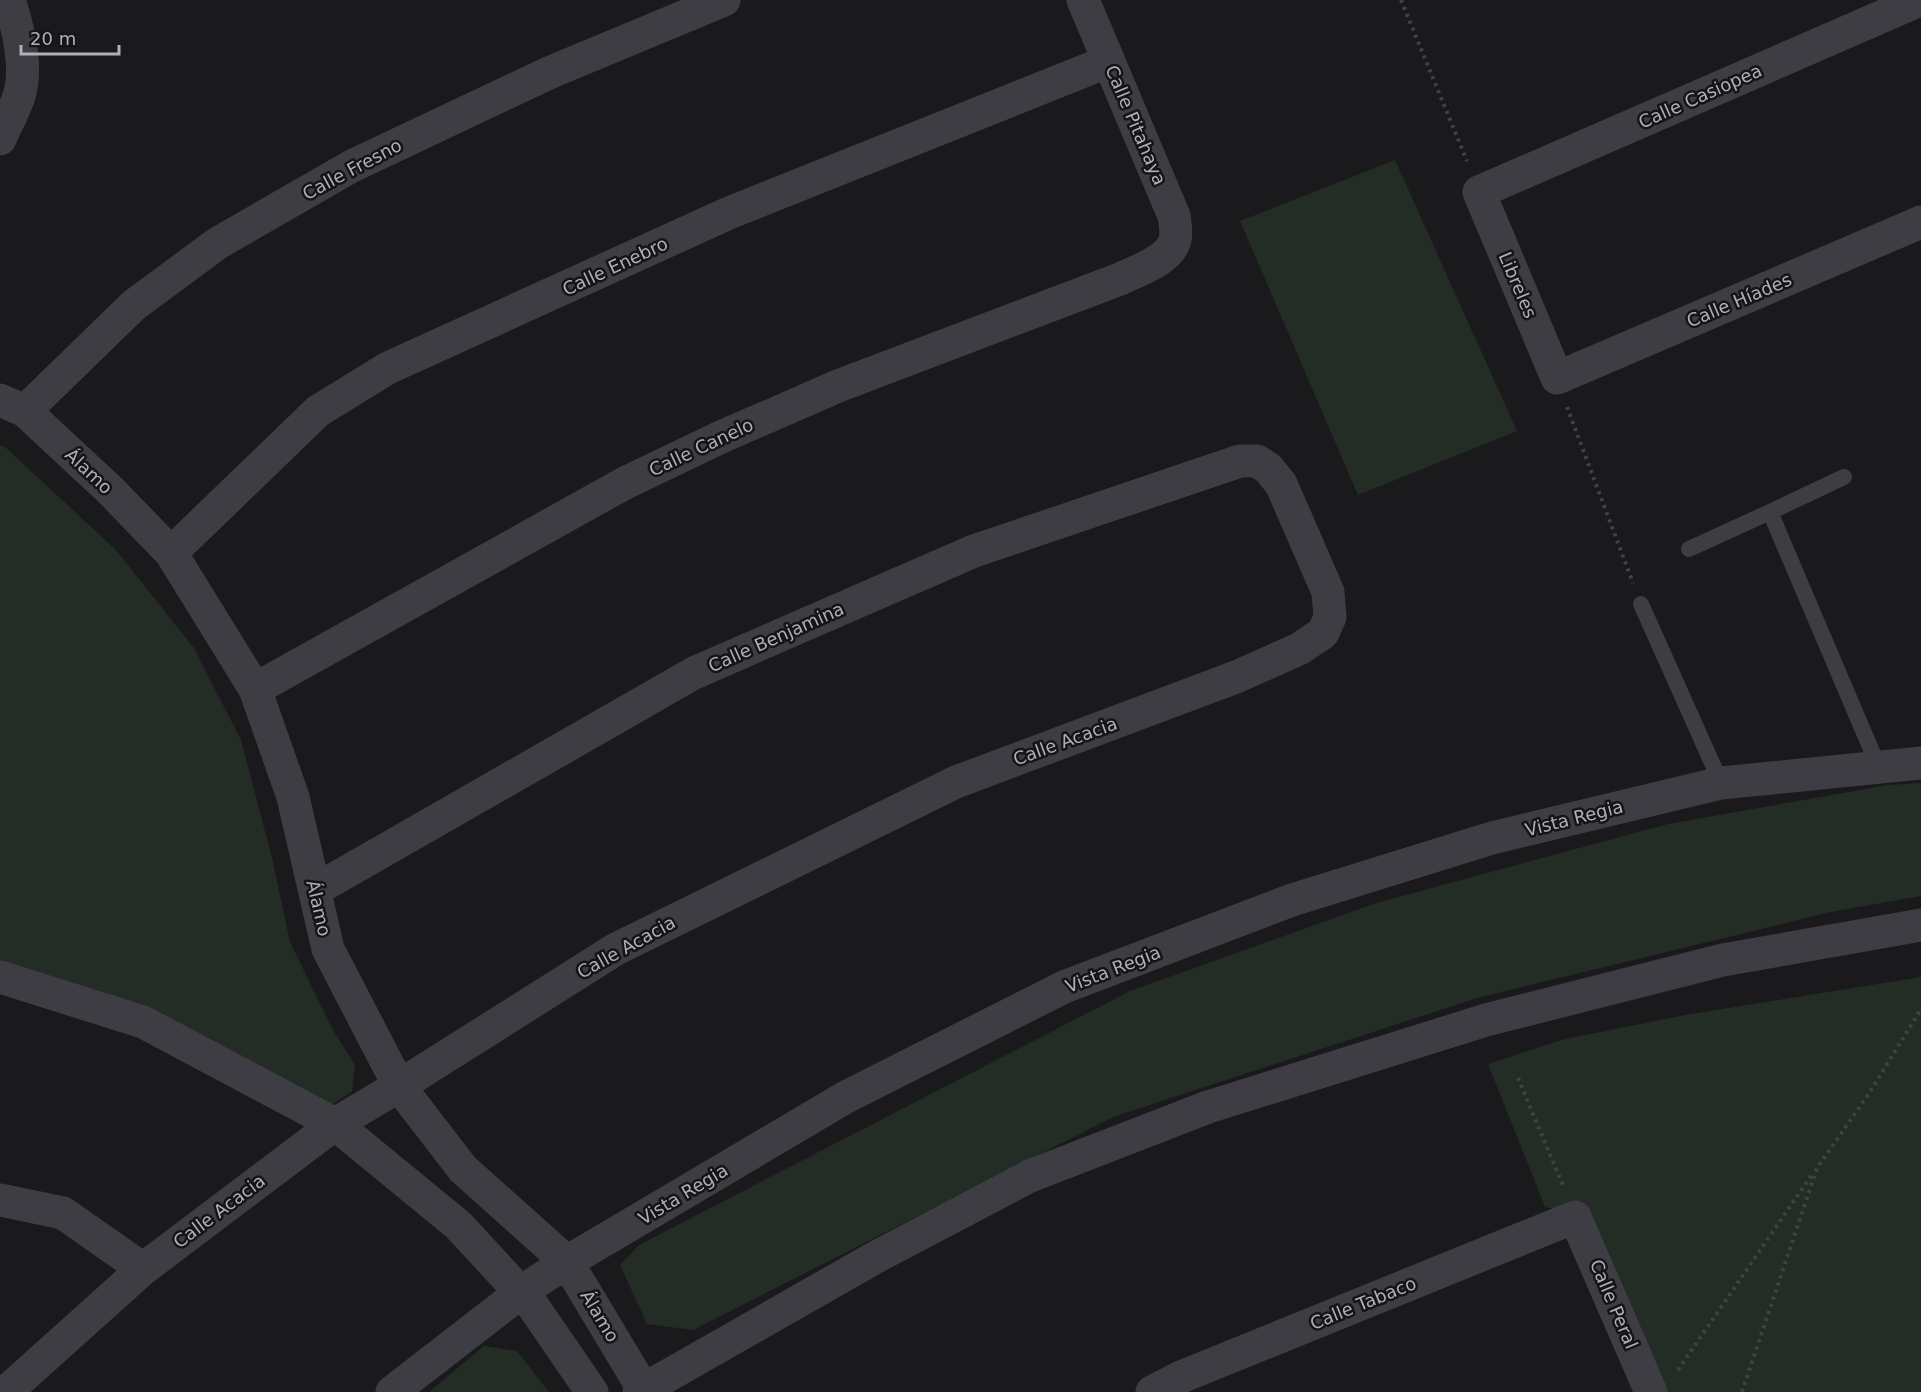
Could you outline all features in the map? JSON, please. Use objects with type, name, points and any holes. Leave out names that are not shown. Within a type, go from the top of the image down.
[{"type":"street","points":[[0,139],[20,94],[22,64],[18,28],[9,0]]},
{"type":"street","name":"Calle Fresno","points":[[12,405],[134,305],[218,243],[352,166],[552,72],[724,0]]},
{"type":"street","name":"Calle Pitahaya","points":[[1083,0],[1174,216],[1176,230],[1169,252]]},
{"type":"street","name":"Calle Casiopea","points":[[1479,192],[1920,0]]},
{"type":"street","name":"Calle Enebro","points":[[171,553],[318,411],[388,368],[729,213],[1109,61]]},
{"type":"street","name":"Libreles","points":[[1479,192],[1557,378]]},
{"type":"street","name":"Calle Híades","points":[[1557,378],[1921,222]]},
{"type":"street","name":"Calle Canelo","points":[[255,689],[625,483],[721,437],[838,386],[1120,279],[1151,265],[1169,252]]},
{"type":"street","name":"Álamo","points":[[12,405],[110,490],[171,553],[255,689],[293,797],[328,950],[399,1086],[464,1169],[567,1262],[643,1391]]},
{"type":"street","name":"Calle Benjamina","points":[[315,890],[694,674],[843,607],[974,551],[1240,461],[1257,461],[1268,468]]},
{"type":"street","name":"Calle Acacia","points":[[6,1392],[143,1269],[335,1124],[616,948],[956,782],[1236,677],[1299,649],[1323,633],[1330,617],[1328,592],[1281,484],[1268,468]]},
{"type":"street","name":"Vista Regia","points":[[392,1392],[521,1292],[567,1262],[846,1097],[1064,987],[1292,900],[1492,838],[1721,783],[1921,764]]},
{"type":"street","points":[[643,1391],[878,1256],[1030,1176],[1208,1107],[1486,1020],[1723,960],[1921,925]]},
{"type":"street","points":[[0,977],[143,1022],[335,1124],[458,1225],[521,1292],[592,1392]]},
{"type":"street","points":[[0,1200],[63,1213],[143,1269]]},
{"type":"street","name":"Calle Tabaco","points":[[1152,1392],[1181,1377],[1575,1217]]},
{"type":"street","name":"Calle Peral","points":[[1575,1217],[1651,1392]]},
{"type":"lane","points":[[1689,549],[1845,477]]},
{"type":"lane","points":[[1770,512],[1879,768]]},
{"type":"lane","points":[[1641,604],[1721,783]]},
{"type":"path","points":[[1401,0],[1479,192]]},
{"type":"path","points":[[1557,378],[1641,604]]},
{"type":"path","points":[[1677,1371],[1868,1095],[1921,1009]]},
{"type":"path","points":[[1518,1078],[1575,1217]]},
{"type":"path","points":[[1742,1392],[1817,1168]]},
{"type":"shaded area","points":[[1395,160],[1517,431],[1358,495],[1240,221]]},
{"type":"shaded area","points":[[0,445],[5,447],[115,549],[194,648],[241,740],[272,858],[290,942],[333,1030],[355,1065],[352,1091],[330,1106],[0,965]]},
{"type":"shaded area","points":[[1921,783],[1921,896],[1831,912],[1477,998],[1113,1117],[693,1330],[647,1324],[620,1265],[639,1245],[1130,991],[1376,903],[1668,824],[1888,785]]},
{"type":"shaded area","points":[[1921,977],[1921,1392],[1653,1392],[1578,1214],[1545,1207],[1488,1064],[1565,1039],[1685,1015]]},
{"type":"shaded area","points":[[484,1346],[517,1351],[549,1392],[429,1392]]}]
